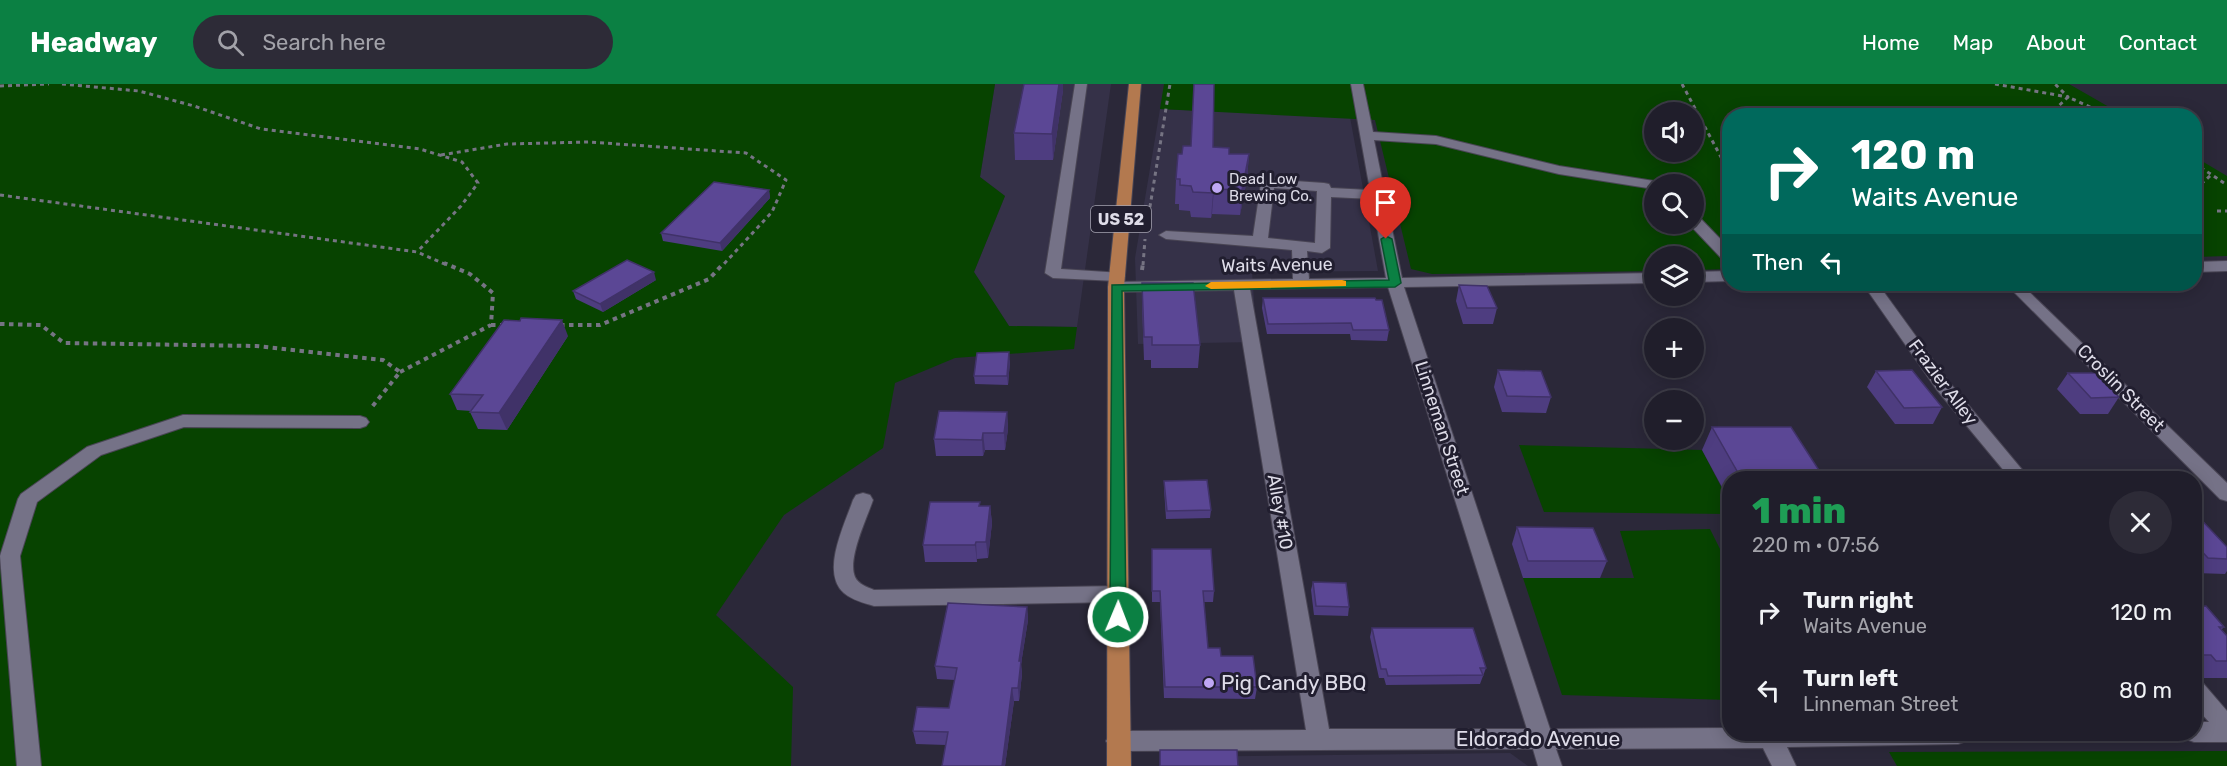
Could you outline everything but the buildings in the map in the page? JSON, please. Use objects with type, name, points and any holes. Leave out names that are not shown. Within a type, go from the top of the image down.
[{"type":"main road","name":"US 52","points":[[1119,766],[1116,282],[1135,84]]},
{"type":"street","name":"Waits Avenue","points":[[1081,84],[1053,273],[1116,282],[1241,285],[1644,278]]},
{"type":"street","name":"Linneman Street","points":[[1357,84],[1395,283],[1550,766]]},
{"type":"street","points":[[1366,136],[1436,140],[1559,170],[1644,183]]},
{"type":"street","points":[[1166,236],[1260,241],[1322,248],[1324,187],[1268,183],[1260,241]]},
{"type":"street","points":[[1324,192],[1377,195]]},
{"type":"street","points":[[1704,231],[1722,250]]},
{"type":"street","points":[[1299,246],[1301,284]]},
{"type":"street","points":[[2202,267],[2227,266]]},
{"type":"street","points":[[1704,277],[1722,276]]},
{"type":"street","name":"Alley #10","points":[[1241,285],[1319,739]]},
{"type":"street","name":"Frazier Alley","points":[[1875,291],[1943,386],[2014,471]]},
{"type":"street","name":"Croslin Street","points":[[2020,291],[2227,494]]},
{"type":"street","points":[[29,766],[10,556],[28,499],[94,451],[183,421],[360,422]]},
{"type":"street","points":[[863,500],[843,563],[846,581],[858,593],[874,598],[1119,594]]},
{"type":"street","points":[[2202,697],[2227,727]]},
{"type":"street","points":[[2202,732],[2227,732]]},
{"type":"street","name":"Eldorado Avenue","points":[[1118,741],[1722,739]]},
{"type":"street","points":[[1773,741],[1784,766]]},
{"type":"path","points":[[0,86],[49,84]]},
{"type":"path","points":[[62,84],[139,92],[194,106],[261,129],[420,148],[462,162],[478,183],[461,206],[417,252]]},
{"type":"path","points":[[1143,267],[1153,177],[1170,84]]},
{"type":"path","points":[[1682,84],[1722,159]]},
{"type":"path","points":[[1995,84],[2068,97],[2092,108]]},
{"type":"path","points":[[2055,84],[2068,97]]},
{"type":"path","points":[[2056,108],[2068,97]]},
{"type":"path","points":[[441,155],[507,144],[589,142],[746,153],[786,180],[772,212],[709,279],[600,325],[556,325]]},
{"type":"path","points":[[2202,168],[2227,185]]},
{"type":"path","points":[[2202,183],[2212,174]]},
{"type":"path","points":[[0,195],[417,252],[470,274],[493,293],[491,325]]},
{"type":"path","points":[[2217,212],[2227,211]]},
{"type":"path","points":[[0,324],[41,326],[64,343],[256,346],[383,360],[400,372]]},
{"type":"path","points":[[360,422],[400,372],[491,325],[513,325]]},
{"type":"shaded area","points":[[995,84],[1111,84],[1077,327],[1009,326],[974,272],[1005,196],[980,177]]},
{"type":"shaded area","points":[[1160,109],[1350,117],[1378,271],[1252,272],[1257,342],[1138,344],[1135,258]]},
{"type":"shaded area","points":[[1510,753],[1528,766],[1164,766],[1168,757]]},
{"type":"green space","points":[[0,84],[995,84],[980,177],[1005,196],[974,272],[1009,326],[1077,327],[1074,349],[955,358],[895,383],[883,448],[784,515],[716,615],[793,687],[791,766],[0,766]]},
{"type":"green space","points":[[1164,84],[2069,84],[2111,108],[1722,108],[1722,269],[1704,270],[1704,246],[1644,246],[1644,271],[1432,274],[1411,269],[1375,120],[1160,109]]},
{"type":"green space","points":[[2202,161],[2227,176],[2227,256],[2202,257]]},
{"type":"green space","points":[[1519,445],[1702,450],[1722,489],[1722,514],[1544,512]]},
{"type":"green space","points":[[1710,529],[1722,553],[1722,700],[1562,695],[1523,578],[1634,578],[1620,531]]},
{"type":"green space","points":[[2227,751],[2227,766],[1897,766],[1889,752]]},
{"type":"slow traffic","points":[[1211,286],[1342,284]]},
{"type":"place","name":"Dead Low Brewing Co.","points":[[1217,188]]},
{"type":"place","name":"Pig Candy BBQ","points":[[1209,683]]},
{"type":"route","points":[[1118,617],[1116,287],[1395,283],[1386,239]]}]
